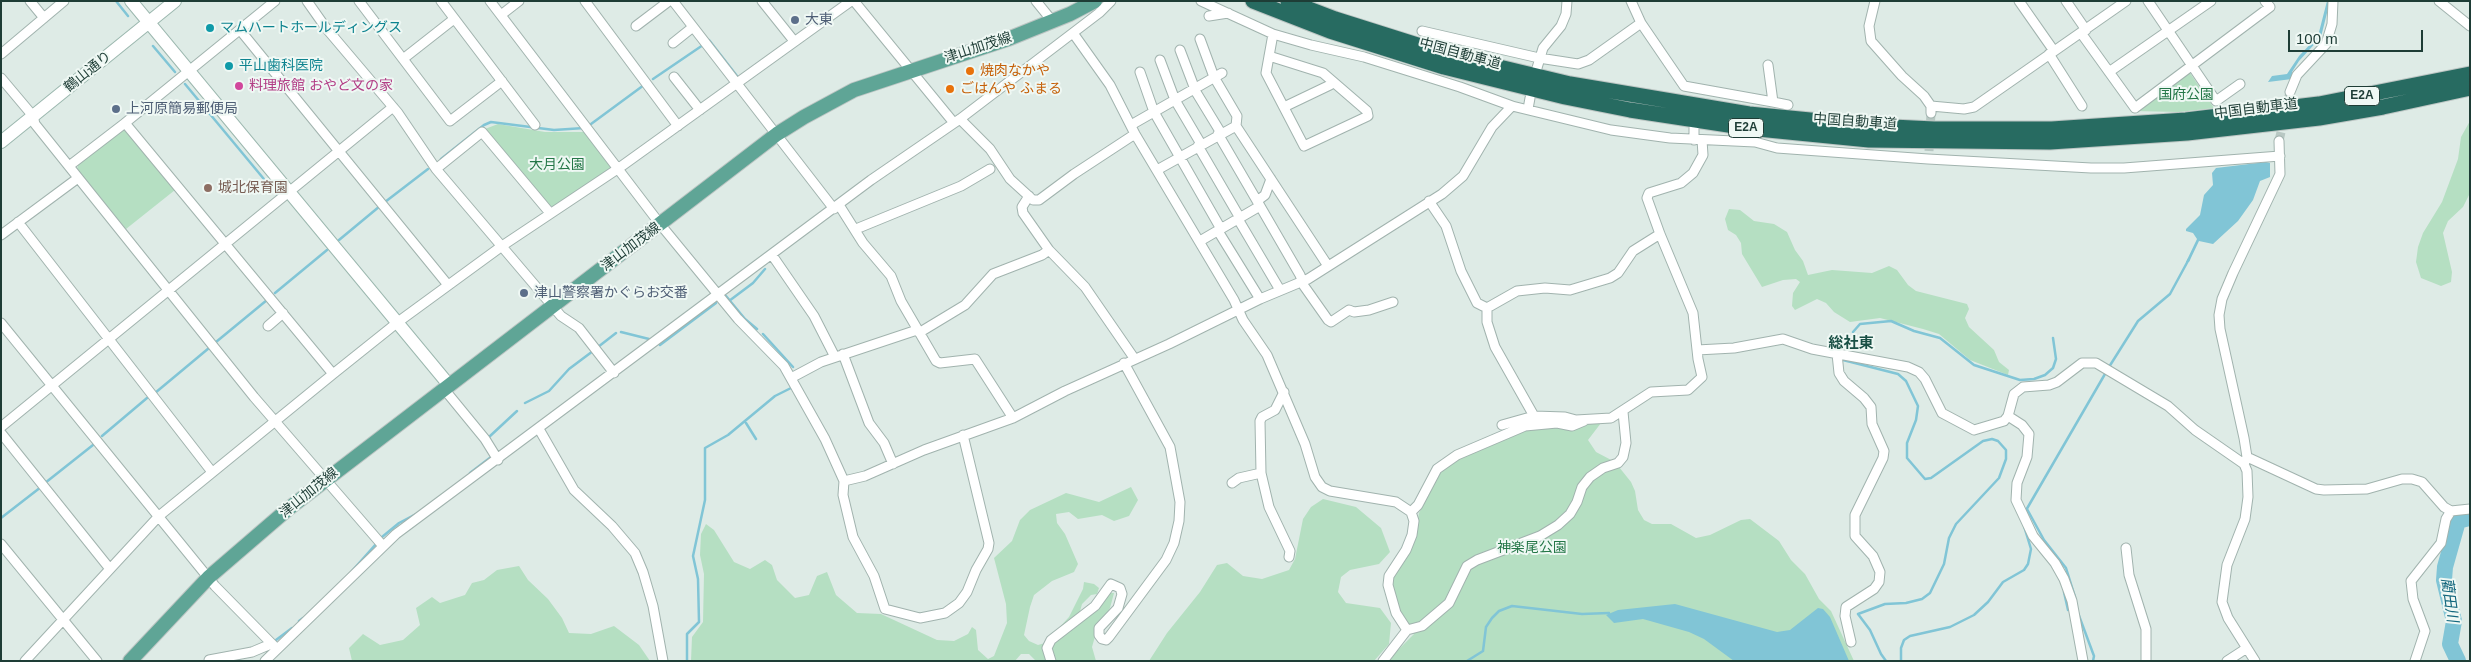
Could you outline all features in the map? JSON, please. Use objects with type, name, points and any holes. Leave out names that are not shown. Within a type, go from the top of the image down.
[{"type":"highway","name":"中国自動車道","points":[[1252,1],[1330,31],[1419,60],[1556,95],[1687,120],[1786,133],[1851,138],[1992,143],[2060,142],[2167,135],[2319,118],[2383,107],[2470,88]]},
{"type":"highway","name":"中国自動車道","points":[[1288,1],[1335,19],[1449,55],[1570,84],[1631,96],[1749,114],[1871,126],[2025,129],[2119,126],[2177,121],[2319,104],[2470,74]]},
{"type":"main road","name":"津山加茂線","points":[[130,661],[208,578],[326,479],[777,134],[812,112],[854,90],[1053,22],[1095,1]]},
{"type":"street","points":[[30,1],[44,18]]},
{"type":"street","points":[[1,54],[64,1]]},
{"type":"street","points":[[131,1],[398,322],[447,387],[498,460]]},
{"type":"street","name":"鶴山通り","points":[[1,142],[175,1]]},
{"type":"street","points":[[69,166],[275,1]]},
{"type":"street","points":[[307,1],[326,28],[393,107],[436,168],[561,316],[579,328],[614,373]]},
{"type":"street","points":[[359,1],[450,122],[502,81]]},
{"type":"street","points":[[441,1],[536,125]]},
{"type":"street","points":[[490,1],[660,224],[719,296],[784,366],[828,445],[844,481],[843,495],[853,537],[874,576],[885,609],[920,618],[945,613],[959,603],[967,592],[989,543],[963,435]]},
{"type":"street","points":[[500,15],[519,1]]},
{"type":"street","points":[[584,1],[678,126]]},
{"type":"street","points":[[636,26],[669,1]]},
{"type":"street","points":[[673,1],[777,134],[856,229],[863,243],[891,276],[901,301],[936,361],[940,363],[975,359],[1013,418]]},
{"type":"street","points":[[762,1],[794,41]]},
{"type":"street","points":[[25,661],[159,516],[398,322],[502,246],[619,168],[852,1],[957,121],[990,149],[1005,172],[1033,200],[1039,200],[1133,130],[1154,112],[1218,75]]},
{"type":"street","points":[[1036,1],[1053,22]]},
{"type":"street","points":[[265,661],[274,647],[402,530],[719,296],[836,207],[957,121],[1073,33],[1111,1]]},
{"type":"street","points":[[1202,1],[1273,34],[1364,57],[1460,86],[1512,106],[1611,130],[1698,140],[1755,142],[1777,148],[1929,155],[2124,168],[2280,156]]},
{"type":"street","points":[[1537,68],[1543,48],[1561,26],[1566,14],[1567,1]]},
{"type":"street","points":[[1631,1],[1641,23],[1689,92],[1788,105]]},
{"type":"street","points":[[1875,1],[1869,26],[1871,41],[1902,76],[1924,96],[1931,110],[1974,107],[2083,31],[2115,4],[2126,1]]},
{"type":"street","points":[[2019,1],[2052,53],[2082,106]]},
{"type":"street","points":[[2066,1],[2109,72],[2135,108],[2270,8],[2266,1]]},
{"type":"street","points":[[2148,1],[2216,101],[2240,84]]},
{"type":"street","points":[[2109,72],[2211,1]]},
{"type":"street","points":[[2290,92],[2297,75],[2326,44],[2332,24],[2333,1]]},
{"type":"street","points":[[2439,1],[2470,26]]},
{"type":"street","points":[[1209,16],[1228,13]]},
{"type":"street","points":[[403,59],[454,19]]},
{"type":"street","points":[[1422,31],[1539,58],[1578,64],[1589,60],[1641,23]]},
{"type":"street","points":[[672,43],[693,27]]},
{"type":"street","points":[[240,30],[448,286]]},
{"type":"street","points":[[1073,33],[1098,65],[1133,130],[1267,355],[1305,444],[1311,468],[1322,487],[1330,491],[1396,502],[1411,512],[1414,520],[1412,535],[1406,550],[1390,576],[1388,585],[1396,613],[1407,630]]},
{"type":"street","points":[[1269,56],[1323,73],[1367,111],[1368,116],[1304,146],[1266,74],[1269,56],[1273,34]]},
{"type":"street","points":[[1200,39],[1237,116],[1236,126],[1328,266]]},
{"type":"street","points":[[1180,50],[1195,88],[1219,133],[1302,281],[1331,322],[1349,310],[1362,311],[1393,302]]},
{"type":"street","points":[[1160,60],[1176,100],[1239,219],[1280,290]]},
{"type":"street","points":[[1768,65],[1774,102]]},
{"type":"street","points":[[1140,72],[1154,112],[1260,299]]},
{"type":"street","points":[[674,77],[700,110]]},
{"type":"street","points":[[1,78],[33,116],[35,124],[78,178],[275,422],[383,546]]},
{"type":"street","points":[[1284,108],[1332,81]]},
{"type":"street","points":[[1528,109],[1530,98]]},
{"type":"street","points":[[844,481],[865,476],[963,435],[1013,418],[1134,358],[1302,281],[1442,194],[1463,176],[1492,127],[1512,106]]},
{"type":"street","points":[[1,427],[110,340],[393,107]]},
{"type":"street","points":[[125,123],[333,374]]},
{"type":"street","points":[[1157,170],[1219,133],[1236,126]]},
{"type":"street","points":[[1502,425],[1534,416],[1584,420],[1611,418],[1652,392],[1688,390],[1695,386],[1702,377],[1693,313],[1647,198],[1649,193],[1681,182],[1693,173],[1702,155],[1694,128]]},
{"type":"street","points":[[436,168],[482,132],[550,213]]},
{"type":"street","points":[[2255,661],[2228,618],[2222,602],[2227,565],[2245,519],[2248,489],[2247,471],[2219,315],[2222,299],[2233,273],[2280,174],[2279,141]]},
{"type":"street","points":[[856,229],[961,186],[990,168]]},
{"type":"street","points":[[1,235],[78,178]]},
{"type":"street","points":[[1200,241],[1239,219],[1259,204],[1271,179]]},
{"type":"street","points":[[1028,196],[1022,207],[1023,214],[1049,250],[1085,287],[1134,358]]},
{"type":"street","points":[[1429,201],[1446,226],[1461,271],[1477,303],[1486,308]]},
{"type":"street","points":[[18,222],[212,472]]},
{"type":"street","points":[[1486,308],[1517,290],[1545,288],[1570,290],[1610,278],[1618,273],[1633,251],[1660,234]]},
{"type":"street","points":[[791,378],[839,356],[918,332],[965,305],[993,274],[1042,255],[1049,250]]},
{"type":"street","points":[[772,255],[839,356],[863,409],[894,464]]},
{"type":"street","points":[[1486,308],[1487,322],[1495,347],[1534,416]]},
{"type":"street","points":[[268,326],[283,314]]},
{"type":"street","points":[[3,328],[53,386],[208,578],[274,647]]},
{"type":"street","points":[[1697,350],[1734,348],[1783,339],[1812,349],[1908,367],[1919,372],[1942,413],[1965,427],[1981,430],[2004,422],[2008,416],[2011,399],[2023,386],[2040,386],[2058,382],[2076,367],[2089,362],[2168,406],[2195,430],[2245,461],[2282,472],[2316,489],[2366,489],[2402,479],[2412,479],[2422,482],[2444,507],[2451,512],[2470,509]]},
{"type":"street","points":[[1837,354],[1839,373],[1844,382],[1864,398],[1871,407],[1872,424],[1884,451],[1883,458],[1855,515],[1855,536],[1875,560],[1880,572],[1879,582],[1874,589],[1846,607],[1844,616],[1851,642]]},
{"type":"street","points":[[1052,661],[1047,648],[1051,640],[1095,606],[1111,584],[1120,588],[1122,594],[1118,608],[1099,628],[1099,635],[1102,639],[1106,640],[1166,560],[1174,543],[1179,521],[1180,502],[1170,447],[1124,363]]},
{"type":"street","points":[[1284,392],[1275,410],[1262,417],[1260,421],[1261,473],[1269,507],[1290,551],[1290,557]]},
{"type":"street","points":[[1407,630],[1414,630],[1422,626],[1449,603],[1467,566],[1477,560],[1540,536],[1558,525],[1570,514],[1577,502],[1582,487],[1590,477],[1603,468],[1618,463],[1623,457],[1626,443],[1623,412]]},
{"type":"street","points":[[2008,416],[2022,425],[2029,434],[2027,457],[2017,483],[2016,500],[2033,536],[2055,563],[2064,579],[2072,601],[2083,661]]},
{"type":"street","points":[[1411,512],[1418,505],[1437,470],[1457,455],[1525,426],[1556,423],[1572,426],[1584,420]]},
{"type":"street","points":[[539,429],[574,490],[612,526],[635,553],[653,606],[663,661]]},
{"type":"street","points":[[1,433],[110,570]]},
{"type":"street","points":[[1232,483],[1239,478],[1261,473]]},
{"type":"street","points":[[2415,661],[2425,631],[2413,599],[2411,581],[2441,544],[2446,519],[2451,512]]},
{"type":"street","points":[[1,544],[62,621],[97,661]]},
{"type":"street","points":[[2126,548],[2129,575],[2146,629],[2146,661]]},
{"type":"street","points":[[1383,661],[1407,630]]},
{"type":"street","points":[[209,660],[274,647]]},
{"type":"street","points":[[2227,661],[2247,648]]},
{"type":"green space","name":"国府公園","points":[[2190,73],[2214,108],[2179,112],[2134,111]]},
{"type":"green space","points":[[2470,121],[2470,193],[2463,207],[2448,221],[2443,233],[2452,272],[2451,282],[2441,286],[2421,278],[2416,262],[2418,247],[2423,233],[2442,202],[2458,159],[2461,137]]},
{"type":"green space","name":"大月公園","points":[[498,124],[545,132],[586,132],[610,164],[611,169],[554,207],[548,205],[485,129]]},
{"type":"green space","points":[[121,130],[125,130],[175,190],[126,229],[77,169],[79,162]]},
{"type":"green space","points":[[1729,209],[1740,210],[1754,221],[1774,224],[1787,232],[1795,250],[1803,261],[1808,275],[1832,270],[1872,273],[1889,266],[1897,270],[1908,285],[1916,291],[1967,304],[1969,309],[1965,318],[1969,327],[1994,350],[1999,362],[2009,370],[2008,375],[1970,360],[1939,334],[1923,329],[1880,318],[1850,322],[1834,312],[1826,303],[1817,299],[1795,310],[1792,306],[1793,293],[1800,282],[1796,279],[1783,280],[1762,287],[1742,254],[1741,243],[1736,235],[1728,230],[1725,219]]},
{"type":"green space","name":"神楽尾公園","points":[[1601,423],[1588,440],[1596,452],[1615,462],[1631,482],[1635,491],[1638,510],[1644,520],[1652,524],[1671,524],[1696,538],[1710,535],[1741,520],[1750,519],[1779,541],[1791,560],[1805,574],[1819,599],[1831,611],[1854,661],[1387,661],[1414,634],[1413,625],[1406,623],[1401,616],[1391,588],[1394,576],[1413,545],[1419,513],[1439,474],[1454,461],[1516,430]]},
{"type":"green space","points":[[1131,487],[1138,500],[1129,516],[1114,521],[1102,515],[1078,519],[1069,512],[1056,514],[1057,523],[1065,534],[1078,564],[1074,572],[1052,581],[1034,595],[1024,635],[1029,641],[1038,645],[1045,643],[1069,617],[1083,589],[1084,582],[1094,584],[1099,588],[1097,594],[1091,595],[1082,604],[1079,615],[1110,593],[1114,593],[1110,608],[1096,633],[1092,647],[1096,661],[1036,661],[1029,654],[1021,654],[1015,661],[691,661],[692,637],[703,622],[704,574],[700,555],[701,534],[706,524],[714,530],[734,562],[750,569],[765,560],[772,565],[777,580],[795,598],[809,595],[817,576],[827,572],[836,595],[857,613],[881,614],[937,640],[954,641],[968,634],[972,627],[976,630],[978,650],[988,659],[994,656],[1007,623],[1006,604],[994,558],[1012,541],[1020,520],[1030,510],[1066,493],[1099,502]]},
{"type":"green space","points":[[1323,499],[1356,507],[1381,528],[1390,552],[1379,564],[1350,570],[1341,577],[1338,592],[1346,603],[1380,608],[1391,623],[1389,644],[1374,661],[1149,661],[1167,633],[1200,592],[1217,565],[1227,563],[1243,576],[1262,579],[1289,570],[1295,559],[1303,519],[1311,507]]},
{"type":"green space","points":[[519,566],[528,580],[548,599],[562,618],[569,633],[591,634],[614,626],[639,645],[650,661],[352,661],[349,648],[363,634],[380,645],[403,640],[420,625],[416,608],[432,597],[440,603],[465,595],[472,583],[484,580],[497,570]]},
{"type":"water","points":[[2327,1],[2330,1],[2321,37],[2299,61],[2292,72],[2292,79],[2268,82],[2272,76],[2287,74],[2299,56],[2318,36]]},
{"type":"water","points":[[2270,163],[2270,177],[2260,181],[2253,200],[2238,221],[2213,244],[2199,241],[2189,262],[2186,262],[2197,239],[2193,233],[2186,231],[2186,229],[2200,215],[2204,195],[2213,185],[2212,173],[2216,168]]},
{"type":"water","points":[[1675,604],[1777,632],[1790,630],[1818,608],[1823,609],[1830,617],[1849,661],[1734,661],[1704,639],[1689,632],[1643,619],[1614,623],[1606,615],[1618,610]]},
{"type":"waterway","points":[[116,1],[128,16]]},
{"type":"waterway","points":[[709,40],[737,76]]},
{"type":"waterway","points":[[653,79],[703,45]]},
{"type":"waterway","points":[[153,46],[175,72]]},
{"type":"waterway","points":[[185,84],[278,196]]},
{"type":"waterway","points":[[591,124],[644,85]]},
{"type":"waterway","points":[[441,159],[484,125],[491,122],[554,130],[584,128]]},
{"type":"waterway","points":[[385,202],[428,169]]},
{"type":"waterway","points":[[339,240],[380,206]]},
{"type":"waterway","points":[[275,293],[327,250]]},
{"type":"waterway","points":[[2109,367],[2138,321],[2170,294],[2189,259]]},
{"type":"waterway","points":[[729,301],[753,283],[765,269]]},
{"type":"waterway","points":[[726,296],[745,319],[757,329]]},
{"type":"waterway","points":[[216,342],[267,300]]},
{"type":"waterway","points":[[660,345],[716,303]]},
{"type":"waterway","points":[[1853,332],[1860,324],[1891,321],[1914,331],[1940,338],[1974,365],[2020,380],[2034,379],[2045,375],[2053,368],[2056,359],[2053,338]]},
{"type":"waterway","points":[[621,332],[649,339]]},
{"type":"waterway","points":[[598,347],[616,333]]},
{"type":"waterway","points":[[763,334],[793,367]]},
{"type":"waterway","points":[[155,393],[209,348]]},
{"type":"waterway","points":[[525,403],[549,391],[569,369],[593,351]]},
{"type":"waterway","points":[[1843,360],[1898,374],[1906,381],[1918,406],[1916,420],[1907,443],[1907,458],[1925,479],[1931,478],[1983,441],[1992,439],[1998,441],[2006,450],[2006,459],[1999,478],[1956,524],[1949,538],[1944,564],[1930,593],[1922,599],[1906,603],[1885,604],[1858,614],[1870,630],[1886,661]]},
{"type":"waterway","points":[[2025,512],[2105,374]]},
{"type":"waterway","points":[[687,661],[687,634],[699,622],[698,579],[693,556],[705,500],[705,448],[728,435],[775,396],[791,388]]},
{"type":"waterway","points":[[102,436],[147,398]]},
{"type":"waterway","points":[[489,437],[517,411]]},
{"type":"waterway","points":[[746,423],[756,439]]},
{"type":"waterway","points":[[45,483],[93,445]]},
{"type":"waterway","points":[[470,473],[491,457]]},
{"type":"waterway","points":[[1,518],[41,487]]},
{"type":"waterway","points":[[2027,509],[2044,540],[2066,568],[2075,597]]},
{"type":"waterway","points":[[382,537],[399,523],[418,513]]},
{"type":"waterway","name":"藺田川","points":[[2458,661],[2450,644],[2454,621],[2444,580],[2445,567],[2458,521],[2469,518]]},
{"type":"waterway","points":[[1901,661],[1901,648],[1904,640],[1910,636],[1950,627],[1974,615],[1988,602],[2003,582],[2024,570],[2028,564],[2031,549],[2024,526]]},
{"type":"waterway","points":[[352,571],[376,544]]},
{"type":"waterway","points":[[2064,592],[2068,610]]},
{"type":"waterway","points":[[1467,661],[1483,651],[1486,627],[1492,618],[1499,611],[1512,606],[1582,614],[1609,613]]},
{"type":"waterway","points":[[2078,613],[2094,656],[2093,661]]},
{"type":"waterway","points":[[299,621],[303,618]]},
{"type":"waterway","points":[[276,640],[292,628]]},
{"type":"waterway","points":[[230,661],[241,658]]},
{"type":"tunnel","points":[[2279,141],[2290,92]]},
{"type":"tunnel","points":[[1929,151],[1931,113]]},
{"type":"place","name":"大東","points":[[795,20]]},
{"type":"place","name":"マムハートホールディングス","points":[[210,28]]},
{"type":"place","name":"平山歯科医院","points":[[229,66]]},
{"type":"place","name":"焼肉なかや","points":[[970,71]]},
{"type":"place","name":"料理旅館 おやど文の家","points":[[239,86]]},
{"type":"place","name":"ごはんや ふまる","points":[[950,89]]},
{"type":"place","name":"上河原簡易郵便局","points":[[116,109]]},
{"type":"place","name":"城北保育園","points":[[208,188]]},
{"type":"place","name":"津山警察署かぐらお交番","points":[[524,293]]},
{"type":"district","name":"総社東","points":[[1851,344]]}]
